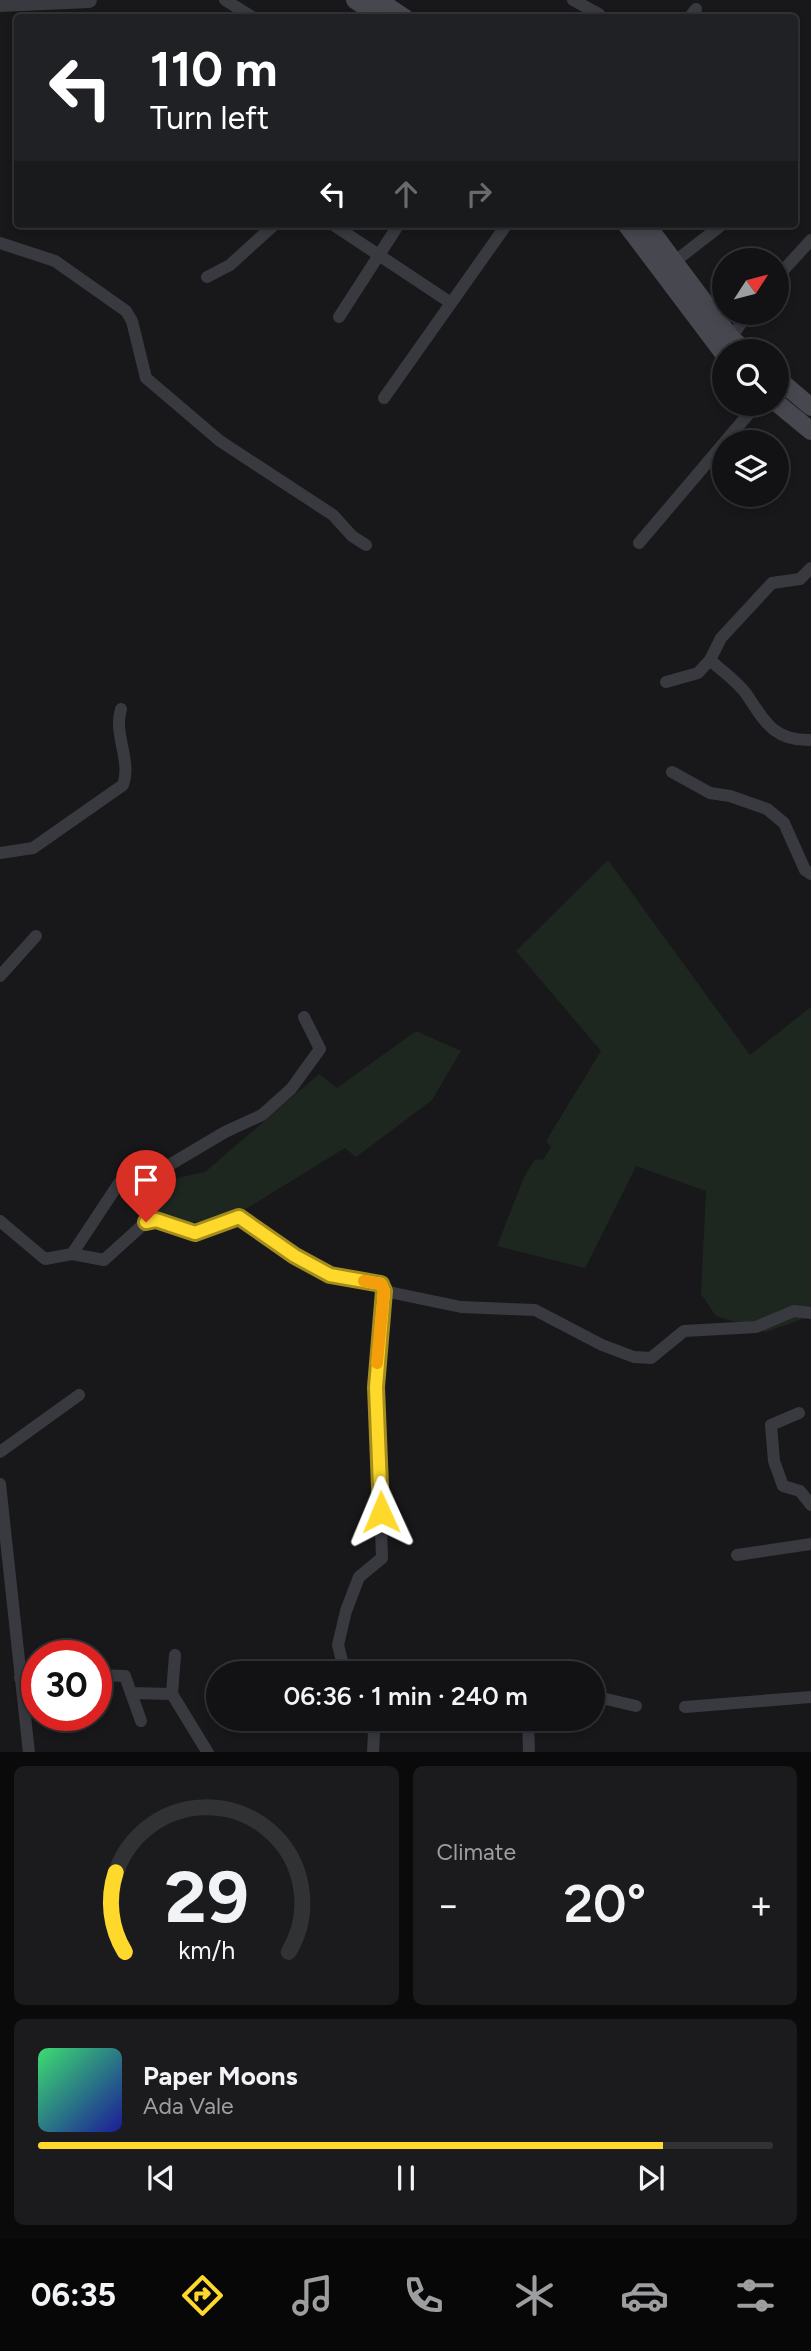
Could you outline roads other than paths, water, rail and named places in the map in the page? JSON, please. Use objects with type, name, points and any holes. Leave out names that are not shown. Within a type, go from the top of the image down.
[{"type":"main road","points":[[355,0],[376,14]]},
{"type":"main road","points":[[378,0],[399,14]]},
{"type":"main road","points":[[629,228],[722,339]]},
{"type":"main road","points":[[649,228],[724,339]]},
{"type":"main road","points":[[789,388],[811,407]]},
{"type":"main road","points":[[789,413],[811,431]]},
{"type":"street","points":[[0,4],[89,0]]},
{"type":"street","points":[[225,0],[248,14]]},
{"type":"street","points":[[573,0],[599,14]]},
{"type":"street","points":[[207,277],[230,265],[271,228]]},
{"type":"street","points":[[338,228],[451,303]]},
{"type":"street","points":[[339,317],[396,228]]},
{"type":"street","points":[[384,398],[504,228]]},
{"type":"street","points":[[674,262],[718,228]]},
{"type":"street","points":[[789,265],[811,240]]},
{"type":"street","points":[[0,243],[55,261],[126,311],[132,321],[146,378],[220,441],[333,515],[352,536],[366,545]]},
{"type":"street","points":[[639,543],[747,416]]},
{"type":"street","points":[[666,682],[698,673],[710,660],[720,638],[772,583],[800,579],[811,568]]},
{"type":"street","points":[[710,660],[746,694],[754,710],[777,734],[811,740]]},
{"type":"street","points":[[0,853],[33,848],[122,785],[127,775],[118,719],[121,709]]},
{"type":"street","points":[[671,772],[710,793],[730,796],[767,809],[784,822],[805,870],[811,874]]},
{"type":"street","points":[[0,976],[36,936]]},
{"type":"street","points":[[72,1254],[119,1183],[136,1172],[166,1167],[225,1132],[262,1115],[291,1089],[320,1049],[304,1017]]},
{"type":"street","points":[[0,1221],[45,1259],[72,1254],[104,1260],[146,1222],[156,1220],[195,1233],[239,1217],[295,1256],[330,1275],[381,1284],[384,1291],[376,1387],[382,1558],[359,1577],[346,1611],[338,1645],[342,1661]]},
{"type":"street","points":[[384,1291],[461,1307],[535,1310],[602,1345],[634,1357],[651,1358],[684,1331],[756,1327],[794,1311],[811,1313]]},
{"type":"street","points":[[0,1452],[79,1395]]},
{"type":"street","points":[[799,1413],[771,1425],[774,1461],[783,1486],[800,1491],[811,1506]]},
{"type":"street","points":[[0,1484],[29,1752]]},
{"type":"street","points":[[737,1555],[811,1544]]},
{"type":"street","points":[[175,1655],[172,1694],[208,1752]]},
{"type":"street","points":[[112,1675],[122,1675],[141,1721]]},
{"type":"street","points":[[131,1693],[172,1694]]},
{"type":"street","points":[[685,1707],[770,1703],[811,1697]]},
{"type":"street","points":[[605,1699],[636,1706]]},
{"type":"street","points":[[373,1731],[373,1752]]},
{"type":"street","points":[[528,1731],[529,1752]]}]
